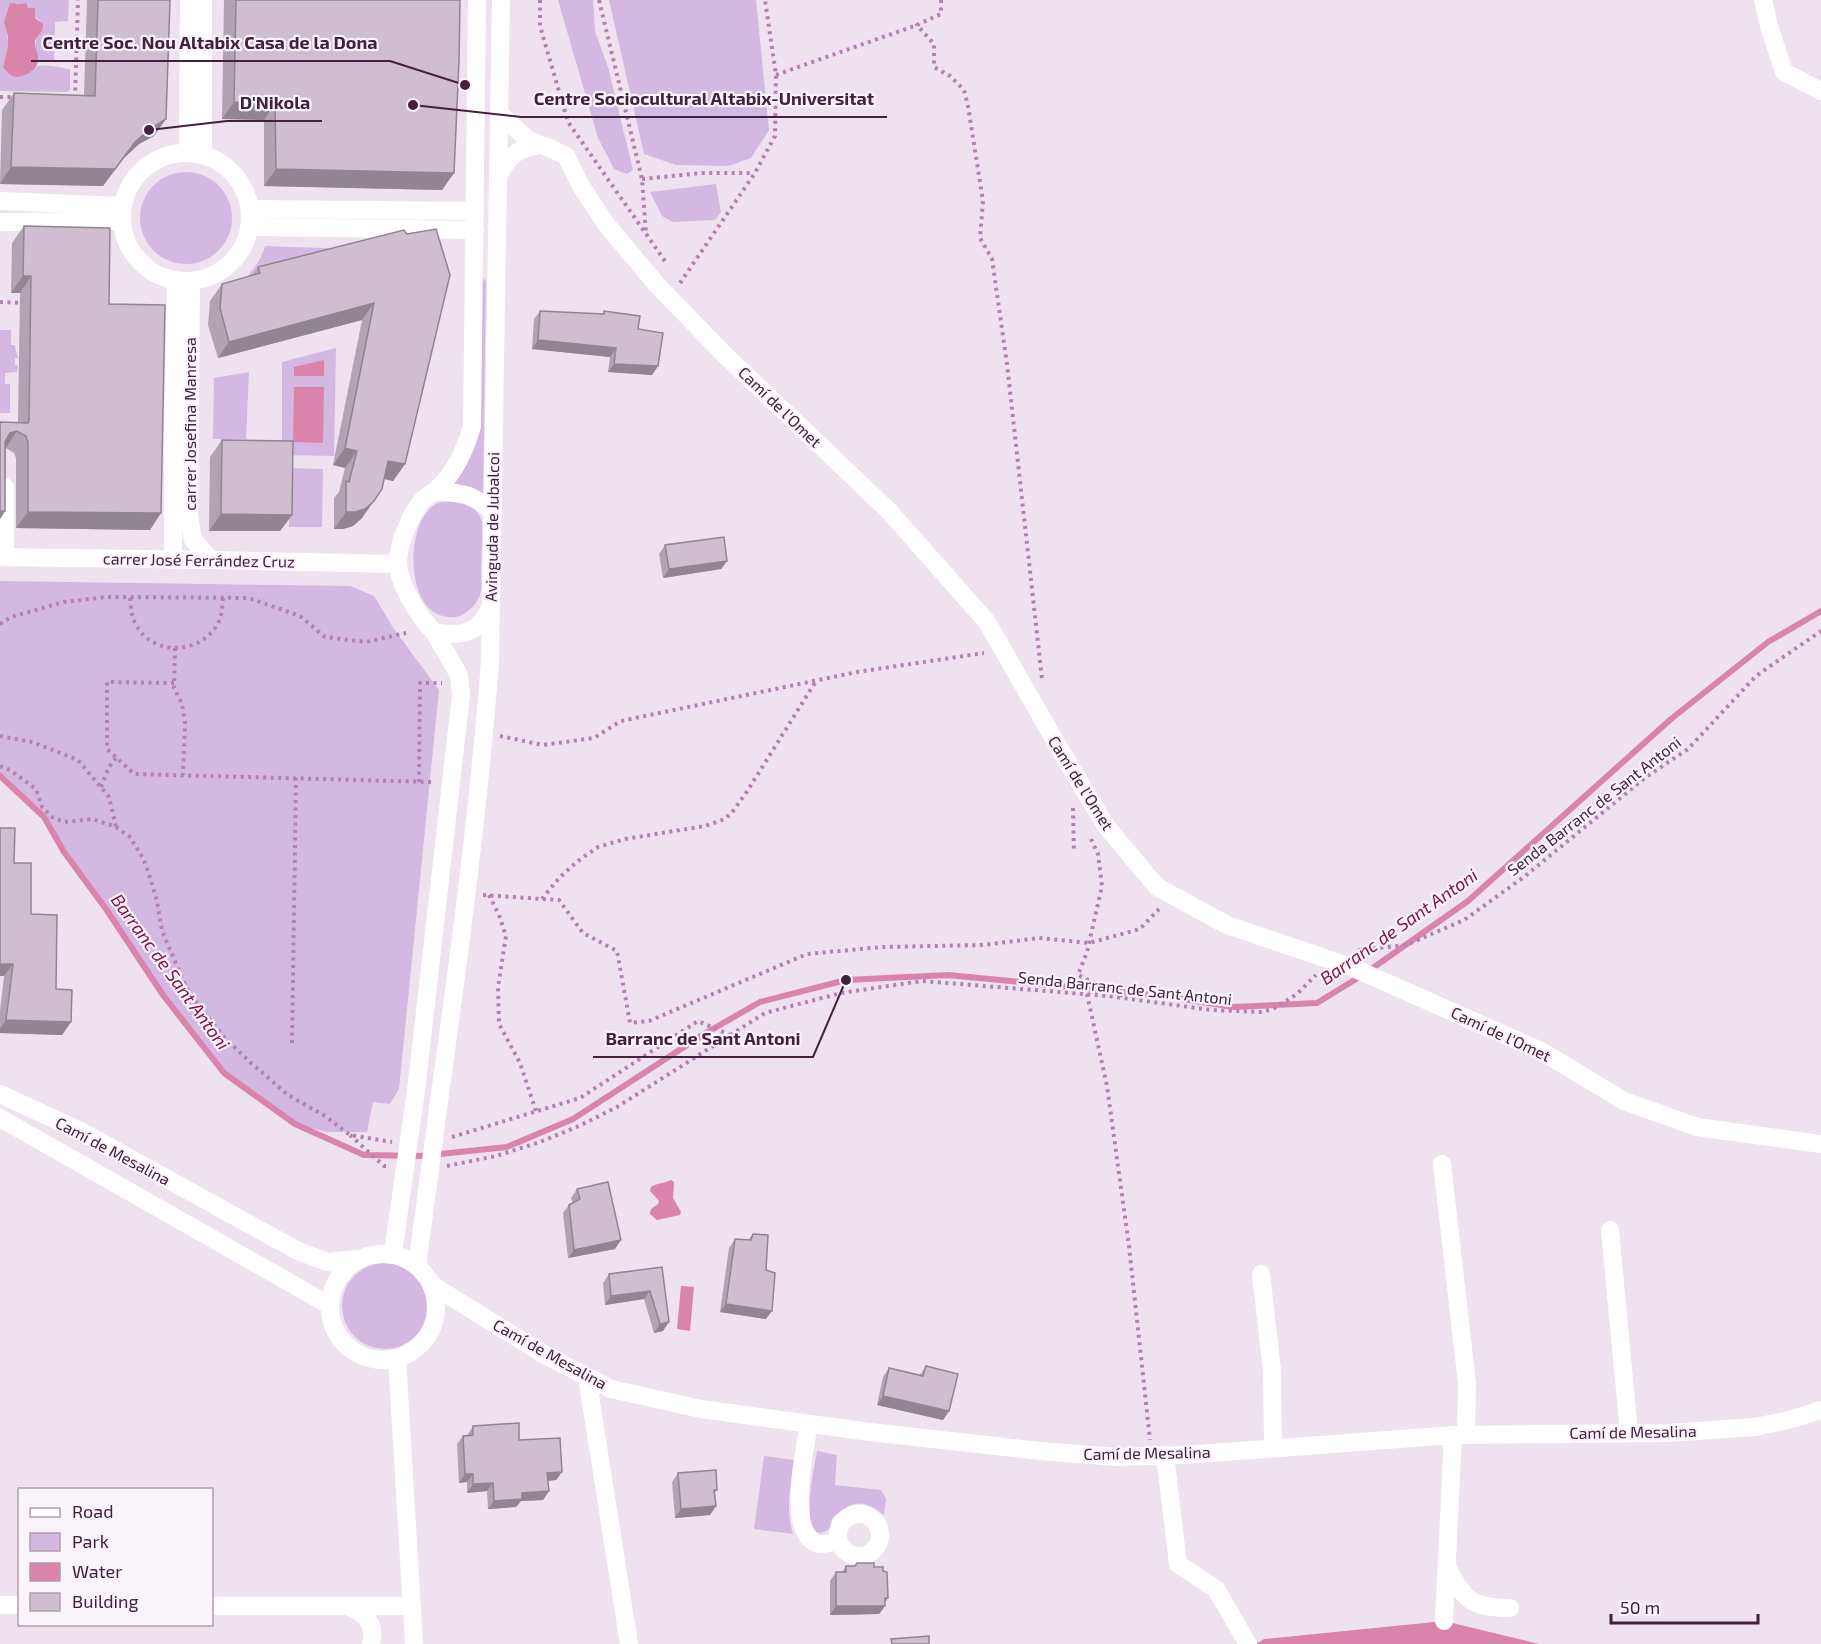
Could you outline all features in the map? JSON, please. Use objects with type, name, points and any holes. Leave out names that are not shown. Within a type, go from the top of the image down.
[{"type":"street","points":[[189,0],[196,153]]},
{"type":"street","points":[[196,153],[203,0]]},
{"type":"street","name":"Avinguda de Jubalcoi","points":[[477,0],[472,426],[466,447],[453,472],[422,501],[414,512],[403,536],[398,564],[405,587],[419,614],[434,632],[455,634],[476,628],[486,619],[491,606],[501,0]]},
{"type":"street","points":[[1763,0],[1784,72],[1821,91]]},
{"type":"street","name":"Camí de l'Omet","points":[[500,113],[528,140],[566,156],[606,225],[669,298],[725,355],[889,511],[987,622],[1106,826],[1157,887],[1227,926],[1351,966],[1541,1052],[1624,1101],[1697,1127],[1821,1144]]},
{"type":"street","points":[[498,176],[508,159],[524,148],[539,145]]},
{"type":"street","points":[[196,153],[214,158],[238,178],[245,191],[250,218],[246,239],[240,253],[230,265],[218,273],[203,279],[184,281],[164,278],[149,270],[130,250],[124,236],[122,213],[129,187],[138,174],[152,162],[170,154],[196,153]]},
{"type":"street","points":[[0,201],[122,213]]},
{"type":"street","points":[[250,218],[475,211]]},
{"type":"street","points":[[0,222],[122,213]]},
{"type":"street","points":[[250,218],[475,230]]},
{"type":"street","name":"carrer Josefina Manresa","points":[[173,560],[173,425],[184,281]]},
{"type":"street","name":"carrer Josefina Manresa","points":[[184,281],[189,516],[193,540],[211,560]]},
{"type":"street","points":[[2,557],[5,470]]},
{"type":"street","points":[[435,491],[459,493],[478,500],[493,512]]},
{"type":"street","points":[[143,560],[157,547],[173,515]]},
{"type":"street","name":"carrer José Ferrández Cruz","points":[[2,557],[398,564]]},
{"type":"street","points":[[417,1266],[467,895],[485,734],[491,606]]},
{"type":"street","points":[[393,1253],[416,1091],[461,694],[459,675],[434,632]]},
{"type":"street","name":"Camí de Mesalina","points":[[0,1094],[82,1132],[298,1251],[327,1262],[357,1259]]},
{"type":"street","points":[[0,1118],[329,1305]]},
{"type":"street","points":[[1442,1164],[1467,1383],[1459,1435],[1444,1622]]},
{"type":"street","points":[[1610,1230],[1629,1433]]},
{"type":"street","points":[[374,1253],[393,1253],[410,1260],[423,1271],[432,1285],[436,1301],[435,1318],[429,1334],[419,1347],[405,1356],[388,1360],[372,1359],[355,1353],[341,1340],[332,1324],[329,1305],[333,1287],[342,1271],[357,1259],[374,1253]]},
{"type":"street","points":[[1261,1274],[1272,1370],[1273,1448]]},
{"type":"street","name":"Camí de Mesalina","points":[[432,1285],[544,1355],[611,1389],[701,1409],[1040,1451],[1116,1457],[1158,1456],[1459,1435],[1668,1433],[1755,1427],[1821,1410]]},
{"type":"street","points":[[397,1358],[414,1644]]},
{"type":"street","points":[[587,1377],[629,1644]]},
{"type":"street","points":[[808,1424],[800,1493],[802,1526],[808,1536],[818,1544],[838,1541]]},
{"type":"street","points":[[1158,1456],[1178,1564],[1216,1589],[1248,1644]]},
{"type":"street","points":[[1447,1567],[1458,1589],[1472,1602],[1491,1608],[1510,1608]]},
{"type":"street","points":[[0,1605],[18,1605]]},
{"type":"street","points":[[213,1606],[412,1606]]},
{"type":"street","points":[[347,1607],[361,1611],[370,1623],[373,1638],[371,1644]]},
{"type":"path","points":[[65,98],[75,98],[78,0]]},
{"type":"path","points":[[540,0],[540,26],[568,122],[670,269],[669,298]]},
{"type":"path","points":[[599,0],[642,178],[646,234]]},
{"type":"path","points":[[669,298],[755,173],[775,136],[776,75],[765,0]]},
{"type":"path","points":[[776,75],[917,26],[940,14],[941,0]]},
{"type":"path","points":[[917,26],[934,44],[934,66],[950,76],[964,90],[968,106],[983,201],[980,238],[992,259],[1007,364],[1042,681]]},
{"type":"path","points":[[0,97],[22,98]]},
{"type":"path","points":[[642,178],[701,173],[755,173]]},
{"type":"path","points":[[0,302],[35,303]]},
{"type":"path","points":[[0,624],[11,617],[64,602],[106,597],[249,598],[300,615],[325,637],[366,642],[406,633]]},
{"type":"path","points":[[130,598],[131,614],[146,637],[162,646],[175,648],[194,645],[209,635],[218,624],[223,598]]},
{"type":"path","name":"Senda Barranc de Sant Antoni","points":[[443,1167],[496,1156],[579,1126],[617,1107],[765,1013],[841,993],[922,981],[1088,994],[1212,1010],[1262,1012],[1273,1009],[1297,994],[1331,960],[1356,950],[1406,945],[1464,920],[1524,877],[1646,777],[1688,749],[1756,676],[1821,631]]},
{"type":"path","points":[[175,648],[174,688],[182,704],[185,723],[183,775]]},
{"type":"path","points":[[485,734],[543,745],[594,738],[621,721],[858,672],[1004,650]]},
{"type":"path","points":[[542,898],[559,878],[598,847],[625,839],[705,826],[725,819],[746,793],[817,681]]},
{"type":"path","points":[[174,683],[107,682],[107,749],[134,774],[437,782]]},
{"type":"path","points":[[419,782],[420,683],[443,683]]},
{"type":"path","points":[[0,736],[32,742],[78,760],[109,797],[116,827]]},
{"type":"path","points":[[100,787],[116,758]]},
{"type":"path","points":[[0,766],[10,770],[36,789],[42,807],[52,817],[64,822],[93,819],[116,827],[130,837],[143,858],[158,901],[162,931],[186,987],[201,1009],[238,1050],[288,1095],[325,1116],[384,1166],[393,1166]]},
{"type":"path","points":[[1074,853],[1072,814],[1075,775]]},
{"type":"path","points":[[292,1043],[296,778]]},
{"type":"path","points":[[1089,835],[1098,854],[1102,886],[1089,943],[1078,975],[1128,999]]},
{"type":"path","points":[[482,895],[559,900],[583,933],[617,951],[630,1023],[649,1021],[807,954],[882,947],[984,945],[1039,938],[1089,943],[1140,929],[1172,895]]},
{"type":"path","points":[[489,896],[506,936],[498,987],[499,1024],[520,1063],[536,1111]]},
{"type":"path","points":[[1088,994],[1108,1097],[1158,1456]]},
{"type":"path","points":[[451,1137],[579,1098],[698,1021],[730,1035]]},
{"type":"path","points":[[350,1135],[395,1143]]},
{"type":"green space","points":[[0,0],[69,0],[68,21],[55,22],[54,60],[38,60],[35,47],[39,20],[27,8],[16,3],[6,18],[8,46],[3,66],[17,77],[38,66],[70,70],[70,90],[66,92],[0,91]]},
{"type":"green space","points":[[558,0],[593,0],[595,31],[608,67],[633,170],[627,174],[614,169],[598,138]]},
{"type":"green space","points":[[609,0],[756,0],[769,130],[751,158],[728,166],[676,165],[644,154]]},
{"type":"green space","points":[[186,172],[204,175],[219,185],[229,200],[232,218],[229,236],[219,251],[204,261],[186,264],[168,261],[153,251],[143,236],[140,218],[143,200],[153,185],[168,175]]},
{"type":"green space","points":[[716,184],[721,212],[715,220],[673,222],[662,216],[650,192]]},
{"type":"green space","points":[[265,246],[378,250],[244,280],[257,264]]},
{"type":"green space","points":[[483,278],[486,282],[483,494],[452,484],[461,473]]},
{"type":"green space","points":[[0,330],[11,330],[11,345],[15,345],[18,358],[15,358],[15,365],[18,366],[17,372],[5,373],[5,384],[10,384],[10,413],[0,413]]},
{"type":"green space","points":[[336,348],[334,456],[282,455],[282,362]]},
{"type":"green space","points":[[249,372],[246,439],[213,439],[214,378]]},
{"type":"green space","points":[[290,468],[323,469],[322,527],[289,527]]},
{"type":"green space","points":[[456,501],[473,507],[482,522],[481,591],[473,606],[463,615],[452,617],[443,616],[430,609],[421,597],[413,562],[419,526],[427,512],[438,503]]},
{"type":"green space","points":[[0,581],[350,586],[374,596],[394,629],[439,690],[399,1089],[390,1104],[373,1102],[367,1132],[327,1132],[295,1124],[224,1073],[163,995],[106,909],[64,852],[44,817],[0,776]]},
{"type":"green space","points":[[377,1263],[393,1263],[416,1275],[425,1289],[428,1306],[425,1323],[416,1337],[393,1349],[377,1349],[361,1342],[349,1330],[342,1314],[342,1298],[349,1282],[361,1270]]},
{"type":"green space","points":[[817,1451],[837,1455],[835,1485],[881,1490],[886,1499],[884,1515],[869,1505],[853,1504],[832,1519],[828,1530],[817,1532],[812,1526],[810,1501]]},
{"type":"green space","points":[[764,1456],[794,1460],[789,1506],[793,1534],[754,1529]]},
{"type":"water","points":[[10,3],[26,3],[28,8],[35,8],[35,18],[43,24],[35,41],[37,64],[32,71],[20,77],[11,75],[3,67],[8,46],[4,22]]},
{"type":"water","points":[[324,360],[324,376],[294,376],[294,367]]},
{"type":"water","points":[[294,387],[324,387],[323,443],[293,442]]},
{"type":"water","points":[[671,1180],[674,1182],[673,1198],[681,1212],[680,1215],[657,1220],[650,1214],[651,1209],[659,1201],[650,1191],[651,1187]]},
{"type":"water","points":[[681,1286],[694,1287],[690,1331],[677,1329]]},
{"type":"water","points":[[1444,1621],[1539,1644],[1256,1644],[1264,1639]]},
{"type":"building","points":[[98,0],[170,0],[166,119],[135,142],[115,169],[11,167],[14,93],[95,96]]},
{"type":"building","points":[[236,0],[460,0],[454,173],[276,169],[275,103],[234,102]]},
{"type":"building","points":[[24,226],[110,228],[109,304],[165,305],[161,513],[28,512],[28,442],[26,436],[17,431],[10,433],[5,442],[5,511],[0,511],[0,422],[28,423],[29,421],[31,276],[23,276]]},
{"type":"building","points":[[436,229],[450,275],[405,464],[388,461],[382,489],[374,501],[365,509],[346,512],[346,481],[349,482],[357,451],[345,448],[374,303],[229,342],[220,308],[222,284],[260,273],[258,267],[404,230],[407,234]]},
{"type":"building","points":[[540,311],[604,314],[604,311],[640,316],[638,329],[663,333],[658,366],[614,364],[616,348],[538,340]]},
{"type":"building","points":[[222,440],[293,441],[292,515],[221,514]]},
{"type":"building","points":[[724,537],[727,561],[669,569],[665,545]]},
{"type":"building","points":[[0,828],[15,828],[14,863],[31,863],[31,914],[57,915],[56,989],[72,990],[71,1022],[6,1020],[13,964],[0,964]]},
{"type":"building","points":[[608,1182],[621,1240],[574,1250],[569,1205],[580,1199],[577,1189]]},
{"type":"building","points":[[753,1234],[768,1235],[766,1270],[775,1273],[772,1311],[726,1304],[735,1239],[751,1240]]},
{"type":"building","points":[[662,1267],[669,1322],[660,1324],[650,1291],[611,1296],[609,1274]]},
{"type":"building","points":[[926,1366],[958,1374],[949,1411],[883,1396],[889,1368],[923,1376]]},
{"type":"building","points":[[519,1423],[519,1440],[560,1438],[562,1472],[547,1473],[549,1491],[522,1493],[522,1499],[494,1501],[493,1483],[473,1484],[473,1474],[465,1474],[463,1436],[473,1435],[473,1426]]},
{"type":"building","points":[[716,1470],[717,1490],[714,1490],[716,1506],[681,1509],[678,1473]]},
{"type":"building","points":[[857,1563],[874,1563],[874,1567],[883,1567],[883,1571],[887,1572],[888,1598],[885,1598],[885,1606],[836,1606],[836,1572],[846,1572],[846,1566],[855,1566]]},
{"type":"building","points":[[929,1636],[929,1644],[892,1644],[891,1639]]},
{"type":"waterway","name":"Barranc de Sant Antoni","points":[[1370,970],[1468,901],[1671,719],[1768,642],[1821,611]]},
{"type":"waterway","name":"Barranc de Sant Antoni","points":[[0,776],[44,817],[64,852],[106,909],[163,995],[224,1073],[295,1124],[364,1155],[421,1156],[507,1147],[573,1119],[704,1034],[760,1002],[846,980],[948,975],[1163,996],[1234,1007],[1317,1003],[1361,976]]},
{"type":"place","name":"Centre Soc. Nou Altabix Casa de la Dona","points":[[465,85]]},
{"type":"place","name":"Centre Sociocultural Altabix-Universitat","points":[[413,105]]},
{"type":"place","name":"D'Nikola","points":[[149,130]]},
{"type":"place","name":"Barranc de Sant Antoni","points":[[846,980]]}]
